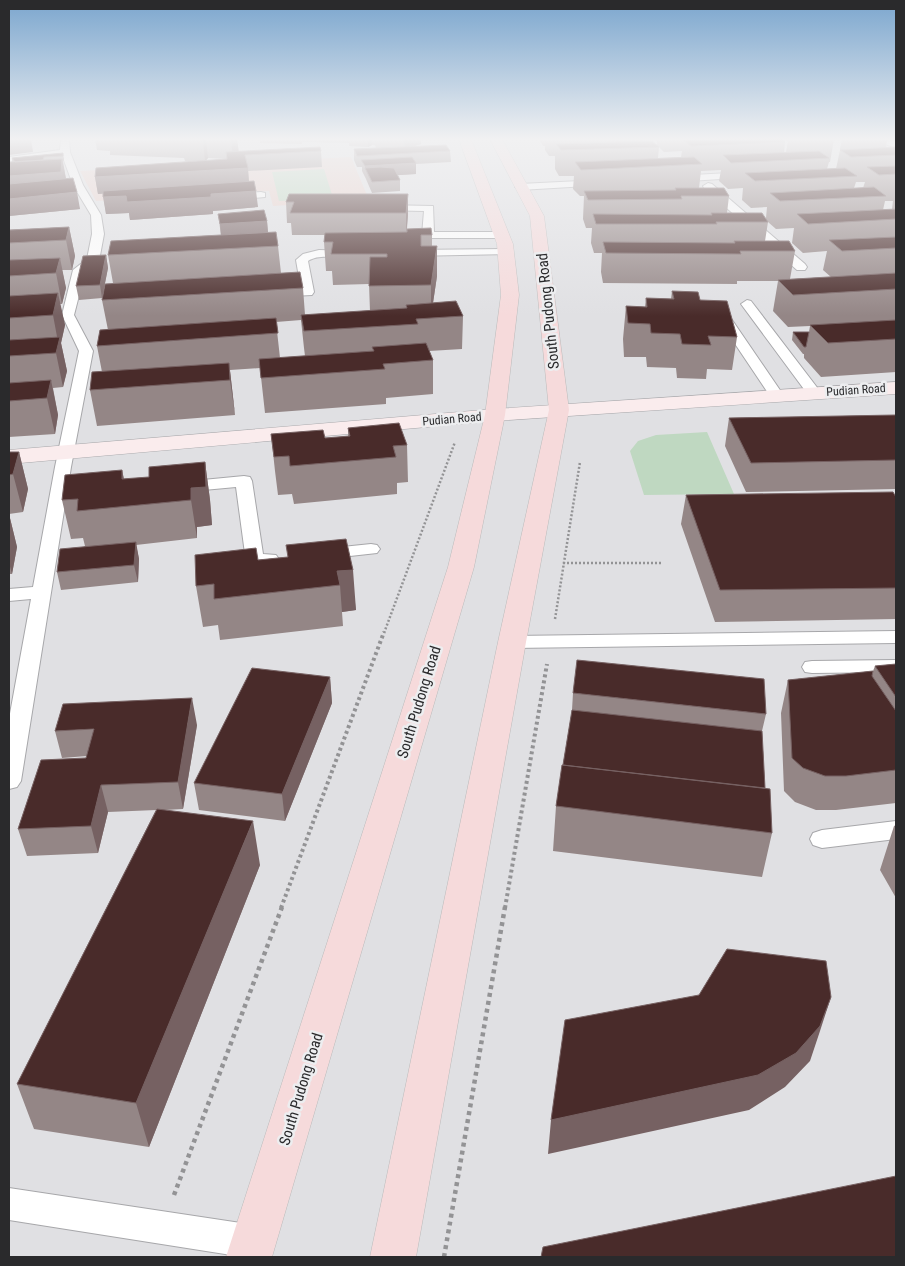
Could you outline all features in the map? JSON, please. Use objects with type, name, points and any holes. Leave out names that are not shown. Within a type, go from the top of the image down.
[{"type":"main road","name":"South Pudong Road","points":[[252,1250],[461,566],[495,415],[510,295],[506,252],[502,235],[488,198]]},
{"type":"main road","name":"South Pudong Road","points":[[393,1257],[512,642],[547,562],[559,410],[548,294],[537,216],[526,198]]},
{"type":"street","name":"Pudian Road","points":[[9,457],[559,410],[896,388]]},
{"type":"lane","points":[[9,781],[86,351],[68,315],[79,270],[93,261],[98,234],[94,205],[88,198]]},
{"type":"lane","points":[[725,198],[750,217],[801,267]]},
{"type":"lane","points":[[370,208],[429,208],[428,235],[502,235]]},
{"type":"lane","points":[[401,253],[506,252]]},
{"type":"lane","points":[[259,295],[308,292],[302,260],[306,256],[314,254],[362,254]]},
{"type":"lane","points":[[747,304],[814,393]]},
{"type":"lane","points":[[715,306],[777,396]]},
{"type":"lane","points":[[166,488],[244,481],[255,561],[284,558]]},
{"type":"lane","points":[[58,499],[77,497]]},
{"type":"lane","points":[[303,556],[371,549]]},
{"type":"lane","points":[[9,595],[42,592]]},
{"type":"lane","points":[[512,642],[896,637]]},
{"type":"lane","points":[[812,668],[896,666]]},
{"type":"lane","points":[[822,840],[896,830]]},
{"type":"lane","points":[[9,1204],[162,1228],[252,1250]]},
{"type":"path","points":[[444,1257],[551,642],[547,562],[589,408]]},
{"type":"path","points":[[162,1228],[464,418]]},
{"type":"path","points":[[547,562],[663,563]]},
{"type":"shaded area","points":[[94,198],[147,198],[96,201]]},
{"type":"shaded area","points":[[271,198],[368,198],[369,200],[273,206]]},
{"type":"green space","points":[[278,198],[332,198],[279,201]]},
{"type":"green space","points":[[707,432],[734,494],[644,495],[630,451],[638,441],[656,435]]},
{"type":"building","points":[[126,198],[193,198],[127,202]]},
{"type":"building","points":[[287,198],[408,198],[406,213],[290,213],[294,202],[286,202]]},
{"type":"building","points":[[587,198],[682,199],[588,200]]},
{"type":"building","points":[[776,198],[842,198],[780,201]]},
{"type":"building","points":[[896,209],[896,219],[808,224],[797,214]]},
{"type":"building","points":[[264,210],[267,221],[220,224],[218,214]]},
{"type":"building","points":[[711,213],[762,213],[768,222],[596,224],[593,214],[712,215]]},
{"type":"building","points":[[69,227],[66,240],[9,243],[9,230]]},
{"type":"building","points":[[431,228],[432,235],[421,235],[421,246],[437,246],[431,285],[369,286],[370,257],[387,257],[387,254],[331,254],[333,242],[324,242],[325,233],[407,232],[407,229]]},
{"type":"building","points":[[276,232],[278,246],[108,255],[111,241]]},
{"type":"building","points":[[896,237],[896,248],[842,251],[829,240]]},
{"type":"building","points":[[734,241],[789,241],[795,251],[740,251],[741,254],[606,253],[603,242],[735,243]]},
{"type":"building","points":[[106,255],[100,285],[76,286],[83,256]]},
{"type":"building","points":[[60,258],[56,273],[9,276],[9,260]]},
{"type":"building","points":[[300,272],[303,288],[102,300],[105,284]]},
{"type":"building","points":[[896,273],[896,289],[793,295],[778,280]]},
{"type":"building","points":[[672,291],[698,292],[700,300],[727,301],[737,337],[708,336],[711,345],[682,344],[680,334],[651,333],[650,324],[628,323],[626,306],[647,307],[646,298],[674,299]]},
{"type":"building","points":[[58,293],[53,315],[9,318],[9,296]]},
{"type":"building","points":[[456,301],[463,316],[416,319],[418,324],[304,331],[301,315],[407,308],[406,305]]},
{"type":"building","points":[[276,318],[278,333],[97,346],[100,330]]},
{"type":"building","points":[[896,320],[896,339],[828,343],[810,325]]},
{"type":"building","points":[[793,332],[809,332],[806,347],[804,347]]},
{"type":"building","points":[[60,337],[56,353],[9,356],[9,340]]},
{"type":"building","points":[[426,343],[433,360],[383,364],[385,369],[261,378],[259,359],[374,351],[372,347]]},
{"type":"building","points":[[229,363],[230,380],[90,390],[92,372]]},
{"type":"building","points":[[51,380],[47,398],[9,401],[9,383]]},
{"type":"building","points":[[896,415],[896,460],[751,463],[729,418]]},
{"type":"building","points":[[399,423],[407,445],[393,446],[396,457],[290,466],[289,456],[274,457],[271,434],[323,430],[325,438],[350,436],[348,428]]},
{"type":"building","points":[[9,452],[19,452],[13,474],[9,475]]},
{"type":"building","points":[[205,462],[206,487],[191,488],[191,500],[77,511],[78,499],[62,500],[65,475],[122,470],[122,479],[149,477],[149,467]]},
{"type":"building","points":[[893,492],[896,497],[896,588],[720,590],[686,495]]},
{"type":"building","points":[[346,539],[353,570],[337,571],[340,585],[214,599],[214,584],[196,586],[195,555],[256,548],[258,560],[288,557],[286,545]]},
{"type":"building","points":[[136,542],[134,565],[57,572],[60,549]]},
{"type":"building","points":[[577,660],[764,679],[766,714],[573,693]]},
{"type":"building","points":[[896,664],[896,697],[875,666]]},
{"type":"building","points":[[252,668],[330,677],[282,794],[194,783]]},
{"type":"building","points":[[873,671],[872,676],[896,711],[896,770],[846,776],[825,776],[803,768],[792,758],[788,680]]},
{"type":"building","points":[[192,698],[178,782],[101,785],[91,826],[18,829],[41,760],[86,758],[94,729],[55,731],[63,704]]},
{"type":"building","points":[[572,710],[762,731],[765,788],[563,765]]},
{"type":"building","points":[[562,765],[770,789],[772,833],[556,806]]},
{"type":"building","points":[[157,809],[253,821],[136,1103],[17,1084]]},
{"type":"building","points":[[727,949],[826,961],[831,997],[820,1026],[796,1053],[758,1075],[551,1120],[565,1020],[699,995]]},
{"type":"building","points":[[896,1176],[896,1257],[541,1257],[543,1247]]}]
